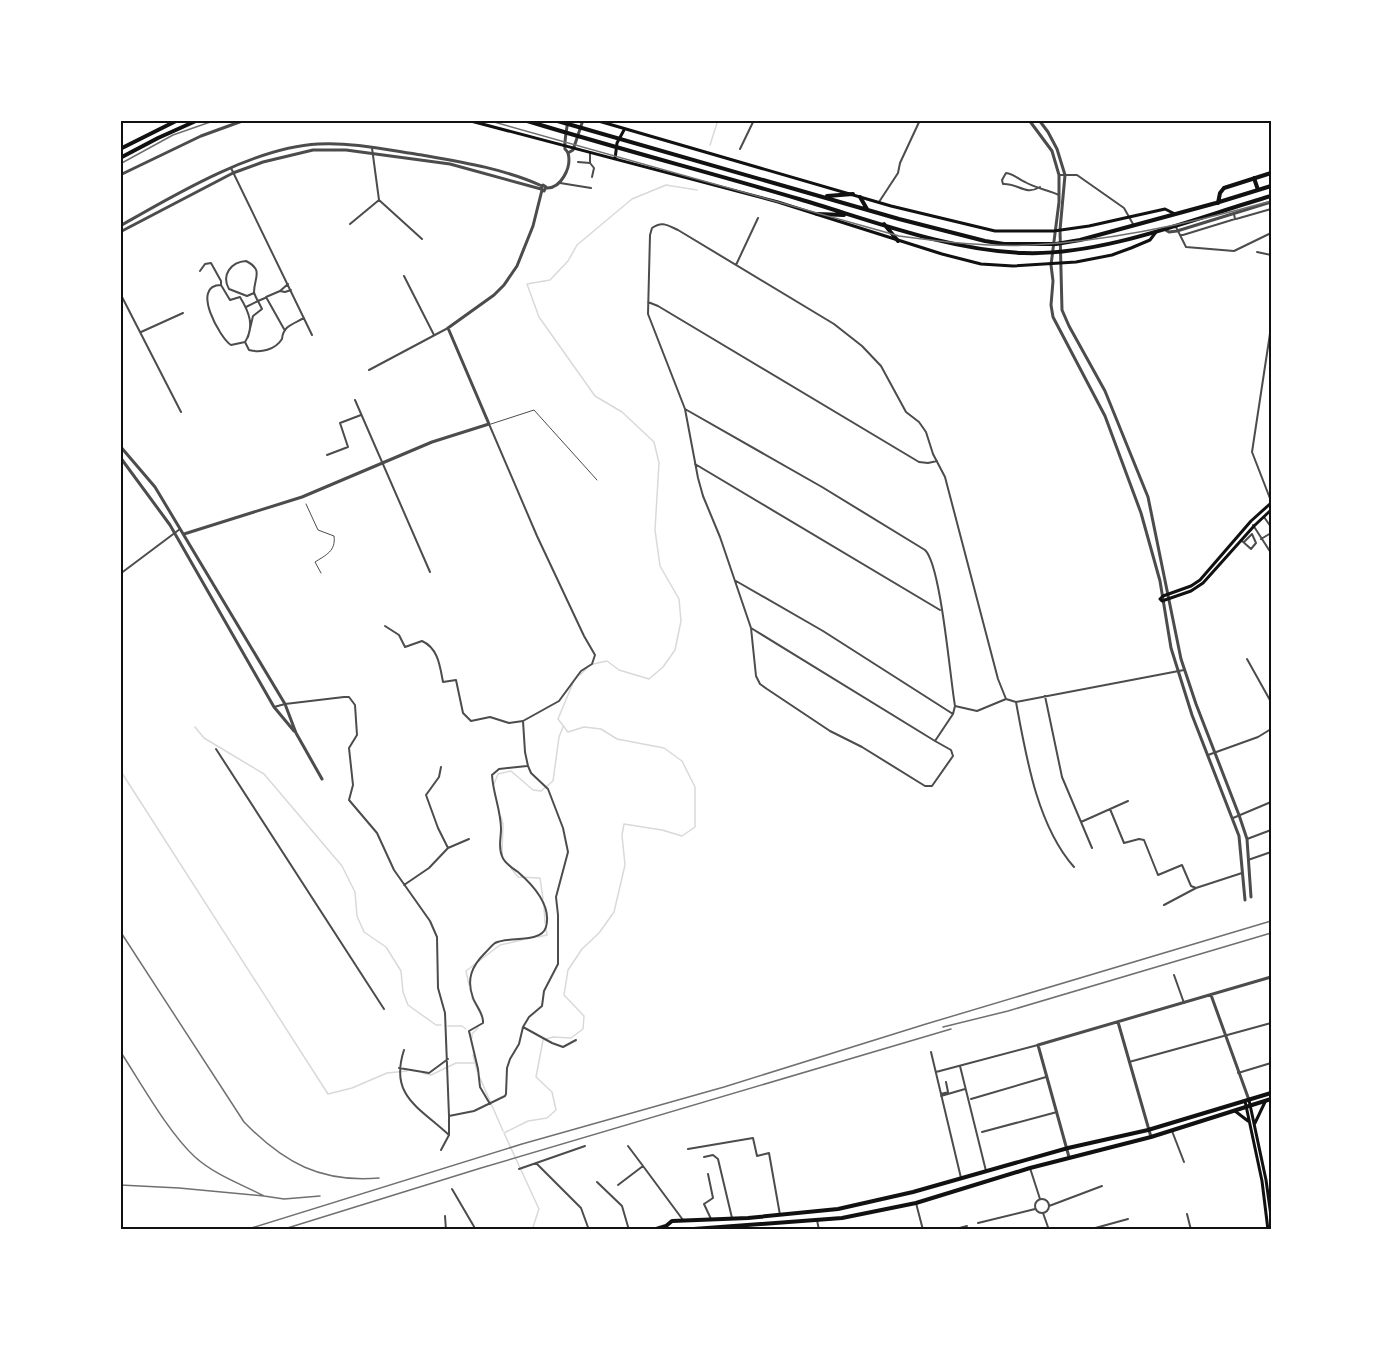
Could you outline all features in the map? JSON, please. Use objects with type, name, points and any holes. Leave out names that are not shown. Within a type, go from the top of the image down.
[{"type":"main road","points":[[120,149],[178,120]]},
{"type":"main road","points":[[120,158],[198,120]]},
{"type":"main road","points":[[467,120],[817,214],[898,241],[981,264],[1051,265],[1112,255],[1150,240],[1157,230]]},
{"type":"main road","points":[[524,120],[848,215],[963,246],[1024,253],[1093,247],[1163,229],[1271,196]]},
{"type":"main road","points":[[555,120],[867,210],[1004,244],[1056,244],[1114,232],[1271,186]]},
{"type":"main road","points":[[595,120],[853,195],[995,231],[1054,231],[1165,209],[1175,215]]},
{"type":"main road","points":[[615,159],[617,143],[624,129]]},
{"type":"main road","points":[[1218,203],[1224,188],[1271,173]]},
{"type":"main road","points":[[1254,178],[1257,190]]},
{"type":"main road","points":[[820,196],[853,195]]},
{"type":"main road","points":[[860,196],[867,210]]},
{"type":"main road","points":[[817,214],[848,215]]},
{"type":"main road","points":[[883,224],[898,241]]},
{"type":"main road","points":[[1206,576],[1251,521],[1271,502]]},
{"type":"main road","points":[[1163,598],[1191,591],[1243,541],[1254,526],[1271,510]]},
{"type":"main road","points":[[653,1230],[666,1226],[672,1221],[780,1215],[838,1209],[1068,1148],[1148,1130],[1271,1093]]},
{"type":"main road","points":[[680,1230],[842,1218],[916,1203],[1030,1167],[1151,1137],[1269,1100]]},
{"type":"main road","points":[[1255,1123],[1269,1100]]},
{"type":"main road","points":[[1247,1101],[1249,1123],[1266,1180],[1268,1230]]},
{"type":"main road","points":[[1248,1107],[1255,1123],[1271,1216]]},
{"type":"main road","points":[[1235,1111],[1249,1123]]},
{"type":"main road","points":[[666,1226],[673,1230]]},
{"type":"street","points":[[120,175],[201,136],[245,120]]},
{"type":"street","points":[[120,232],[233,173],[262,162],[313,150],[346,150],[450,164],[542,188],[552,188],[560,183],[565,172],[568,153],[566,146],[568,120]]},
{"type":"street","points":[[568,153],[574,148],[583,120]]},
{"type":"street","points":[[740,149],[754,120]]},
{"type":"street","points":[[879,202],[898,173],[900,163],[920,120]]},
{"type":"street","points":[[1029,120],[1052,151],[1059,175],[1051,265],[1053,317],[1105,416],[1122,456],[1141,513],[1163,598],[1171,648],[1178,672],[1192,716],[1233,818],[1241,846],[1245,900]]},
{"type":"street","points":[[1039,120],[1057,149],[1065,175],[1060,230],[1062,310],[1106,391],[1144,486],[1154,518],[1185,670],[1246,839],[1251,897]]},
{"type":"street","points":[[120,226],[231,168],[264,156],[314,144],[372,148],[451,160],[510,174],[542,188]]},
{"type":"street","points":[[372,148],[379,200],[422,239]]},
{"type":"street","points":[[590,152],[590,163],[594,168],[592,177]]},
{"type":"street","points":[[578,162],[590,163]]},
{"type":"street","points":[[231,168],[312,335]]},
{"type":"street","points":[[1040,187],[1034,191],[1023,190],[1010,183],[1003,184],[1002,180],[1006,173],[1010,173],[1024,182],[1040,187],[1059,195]]},
{"type":"street","points":[[1059,175],[1077,176],[1124,208],[1135,226]]},
{"type":"street","points":[[560,183],[591,188]]},
{"type":"street","points":[[369,370],[448,328],[494,296],[517,266],[529,236],[542,188]]},
{"type":"street","points":[[350,224],[379,200]]},
{"type":"street","points":[[1180,235],[1271,202]]},
{"type":"street","points":[[1163,229],[1169,232],[1177,231],[1271,209]]},
{"type":"street","points":[[736,265],[758,218]]},
{"type":"street","points":[[751,628],[951,750],[953,756],[932,786],[925,786],[862,747],[830,731],[760,684],[756,676],[751,628],[720,537],[703,496],[685,409],[648,314],[650,235],[652,228],[663,223],[834,324],[862,346],[881,366],[906,412],[919,422],[926,432],[945,477],[998,679],[1006,699]]},
{"type":"street","points":[[1175,225],[1186,247],[1234,251],[1271,233]]},
{"type":"street","points":[[1257,252],[1271,255]]},
{"type":"street","points":[[221,285],[212,287],[208,291],[206,301],[228,343],[236,345],[245,342],[248,338],[253,316],[262,309],[254,292],[257,281],[254,267],[246,261],[234,265],[226,276],[229,289],[247,296],[254,292]]},
{"type":"street","points":[[200,271],[205,264],[211,263],[230,300],[239,296],[251,319],[248,338]]},
{"type":"street","points":[[404,276],[434,336]]},
{"type":"street","points":[[246,307],[280,291],[288,284]]},
{"type":"street","points":[[280,291],[291,290]]},
{"type":"street","points":[[120,293],[181,412]]},
{"type":"street","points":[[245,342],[249,350],[254,352],[273,349],[282,339],[284,329],[267,297]]},
{"type":"street","points":[[647,302],[658,306],[746,357],[919,462],[937,461]]},
{"type":"street","points":[[141,332],[183,313]]},
{"type":"street","points":[[284,329],[304,318]]},
{"type":"street","points":[[1271,327],[1252,452],[1271,502]]},
{"type":"street","points":[[385,626],[399,635],[405,647],[422,641],[433,650],[439,661],[443,682],[456,680],[463,713],[471,721],[490,717],[509,723],[524,721],[559,701],[581,671],[592,664],[595,655],[537,536],[448,328]]},
{"type":"street","points":[[355,400],[430,572]]},
{"type":"street","points":[[685,409],[822,487],[930,555],[955,706],[953,714],[935,741]]},
{"type":"street","points":[[327,455],[348,447],[340,423],[361,415]]},
{"type":"street","points":[[178,538],[184,534],[302,497],[432,442],[489,424]]},
{"type":"street","points":[[120,446],[155,487],[184,534],[285,704],[296,733],[322,779]]},
{"type":"street","points":[[120,457],[155,502],[175,533],[274,707],[296,733]]},
{"type":"street","points":[[695,464],[941,611]]},
{"type":"street","points":[[1264,517],[1271,528]]},
{"type":"street","points":[[1251,521],[1271,553]]},
{"type":"street","points":[[120,574],[180,528]]},
{"type":"street","points":[[1256,540],[1271,533]]},
{"type":"street","points":[[1252,534],[1256,540],[1252,549],[1243,541],[1252,534]]},
{"type":"street","points":[[735,580],[823,631],[953,714]]},
{"type":"street","points":[[212,599],[220,596]]},
{"type":"street","points":[[1247,659],[1271,702]]},
{"type":"street","points":[[955,706],[977,711],[1006,699],[1016,702],[1185,670]]},
{"type":"street","points":[[1045,696],[1062,777],[1092,848]]},
{"type":"street","points":[[274,707],[344,697],[349,697],[355,705],[357,735],[349,748],[353,785],[349,800],[373,828],[404,885],[430,921],[437,937],[438,988],[445,1013],[445,1048],[448,1059],[449,1135],[441,1150]]},
{"type":"street","points":[[1016,702],[1037,792],[1049,826],[1063,854],[1074,867]]},
{"type":"street","points":[[449,1116],[474,1111],[506,1094],[507,1068],[510,1059],[519,1044],[523,1027],[529,1017],[542,1006],[544,991],[559,961],[556,897],[568,852],[563,828],[548,789],[531,773],[528,766],[524,721]]},
{"type":"street","points":[[1208,755],[1271,729]]},
{"type":"street","points":[[216,749],[384,1009]]},
{"type":"street","points":[[490,1104],[480,1087],[469,1031],[483,1023],[483,1018],[472,997],[469,974],[478,959],[493,945],[501,941],[533,937],[543,932],[546,927],[542,898],[521,875],[502,859],[499,848],[500,812],[492,792],[492,775],[499,769],[528,766]]},
{"type":"street","points":[[441,767],[439,777],[426,795],[448,848]]},
{"type":"street","points":[[1081,822],[1128,801]]},
{"type":"street","points":[[1233,818],[1271,802]]},
{"type":"street","points":[[1110,809],[1124,843],[1144,840],[1158,875],[1182,865],[1191,885],[1196,888]]},
{"type":"street","points":[[1246,839],[1271,830]]},
{"type":"street","points":[[404,885],[429,868],[448,848],[468,839]]},
{"type":"street","points":[[1248,860],[1271,852]]},
{"type":"street","points":[[1164,904],[1196,888],[1242,873]]},
{"type":"street","points":[[1174,975],[1184,1003]]},
{"type":"street","points":[[936,1072],[1038,1045],[1271,977]]},
{"type":"street","points":[[1211,995],[1247,1101]]},
{"type":"street","points":[[1118,1022],[1151,1137]]},
{"type":"street","points":[[1129,1062],[1271,1023]]},
{"type":"street","points":[[523,1027],[563,1047],[576,1040]]},
{"type":"street","points":[[1038,1045],[1069,1157]]},
{"type":"street","points":[[404,1050],[398,1074],[405,1095],[449,1135]]},
{"type":"street","points":[[931,1052],[961,1178]]},
{"type":"street","points":[[399,1068],[429,1073],[448,1059]]},
{"type":"street","points":[[1238,1073],[1271,1063]]},
{"type":"street","points":[[960,1066],[986,1171]]},
{"type":"street","points":[[972,1099],[1046,1077]]},
{"type":"street","points":[[946,1082],[948,1092]]},
{"type":"street","points":[[941,1095],[965,1089]]},
{"type":"street","points":[[982,1132],[1057,1112]]},
{"type":"street","points":[[1172,1131],[1184,1162]]},
{"type":"street","points":[[688,1149],[753,1138],[757,1156],[769,1153],[780,1215]]},
{"type":"street","points":[[519,1169],[585,1146]]},
{"type":"street","points":[[628,1146],[683,1220]]},
{"type":"street","points":[[704,1157],[713,1155],[718,1159],[732,1218]]},
{"type":"street","points":[[536,1164],[581,1208],[589,1230]]},
{"type":"street","points":[[618,1185],[643,1166]]},
{"type":"street","points":[[1030,1167],[1040,1199]]},
{"type":"street","points":[[708,1173],[714,1198],[704,1204],[711,1219]]},
{"type":"street","points":[[597,1182],[622,1206],[629,1230]]},
{"type":"street","points":[[1043,1213],[1049,1206],[1102,1186]]},
{"type":"street","points":[[452,1189],[476,1230]]},
{"type":"street","points":[[1040,1199],[1046,1200],[1049,1206]]},
{"type":"street","points":[[1035,1209],[1036,1202],[1040,1199]]},
{"type":"street","points":[[916,1203],[923,1230]]},
{"type":"street","points":[[978,1223],[1035,1209],[1043,1213],[1049,1230]]},
{"type":"street","points":[[1187,1214],[1191,1230]]},
{"type":"street","points":[[445,1216],[446,1230]]},
{"type":"street","points":[[1088,1230],[1128,1219]]},
{"type":"street","points":[[817,1220],[819,1230]]},
{"type":"street","points":[[951,1230],[967,1226]]},
{"type":"lane","points":[[489,424],[534,410],[597,480]]},
{"type":"lane","points":[[306,504],[318,530],[334,536],[335,545],[315,562],[321,573]]},
{"type":"waterway","points":[[710,145],[718,120]]},
{"type":"waterway","points":[[593,664],[607,661],[619,670],[649,679],[663,667],[675,650],[681,621],[679,599],[660,566],[655,530],[659,463],[654,442],[622,412],[595,396],[539,317],[527,284],[550,280],[568,261],[577,245],[632,199],[666,185],[697,190]]},
{"type":"waterway","points":[[580,675],[587,668]]},
{"type":"waterway","points":[[532,1230],[539,1209],[504,1133],[528,1121],[547,1118],[556,1110],[552,1092],[536,1077],[543,1040],[553,1037],[571,1038],[583,1029],[584,1016],[564,995],[568,970],[582,949],[599,933],[614,912],[625,865],[622,835],[624,824],[662,830],[682,836],[695,827],[695,787],[682,761],[664,748],[617,739],[601,729],[584,727],[568,732],[558,719],[573,683]]},
{"type":"waterway","points":[[195,727],[204,738],[264,774],[342,866],[355,892],[357,916],[364,932],[386,947],[401,971],[403,992],[408,1005],[436,1025],[441,1025]]},
{"type":"waterway","points":[[494,784],[498,774],[511,771],[533,790],[541,791],[553,781],[559,737],[563,727]]},
{"type":"waterway","points":[[120,770],[328,1094],[352,1088],[387,1073],[407,1071]]},
{"type":"waterway","points":[[501,817],[503,824],[502,854]]},
{"type":"waterway","points":[[511,868],[518,877],[540,878],[543,899]]},
{"type":"waterway","points":[[544,907],[545,923]]},
{"type":"waterway","points":[[538,937],[547,935],[546,928]]},
{"type":"waterway","points":[[479,961],[500,945],[522,940]]},
{"type":"waterway","points":[[469,985],[466,971],[475,964]]},
{"type":"waterway","points":[[472,998],[480,1013]]},
{"type":"waterway","points":[[448,1026],[462,1026],[466,1029]]},
{"type":"waterway","points":[[472,1038],[472,1034],[478,1028]]},
{"type":"waterway","points":[[473,1055],[477,1071]]},
{"type":"waterway","points":[[423,1073],[431,1075],[456,1063],[474,1063]]},
{"type":"waterway","points":[[480,1078],[503,1131]]},
{"type":"railway","points":[[120,164],[173,135],[216,120]]},
{"type":"railway","points":[[487,120],[899,236],[949,242],[982,245],[1032,245],[1093,240],[1182,224],[1271,201]]},
{"type":"railway","points":[[245,1230],[522,1144],[724,1087],[1271,921]]},
{"type":"railway","points":[[120,931],[244,1122],[274,1149],[305,1167],[339,1177],[379,1178]]},
{"type":"railway","points":[[943,1027],[1008,1011],[1271,933]]},
{"type":"railway","points":[[281,1230],[481,1168],[951,1029]]},
{"type":"railway","points":[[120,1051],[165,1121],[185,1147],[195,1157],[220,1174],[264,1196]]},
{"type":"railway","points":[[120,1185],[179,1188],[284,1199],[320,1196]]}]
